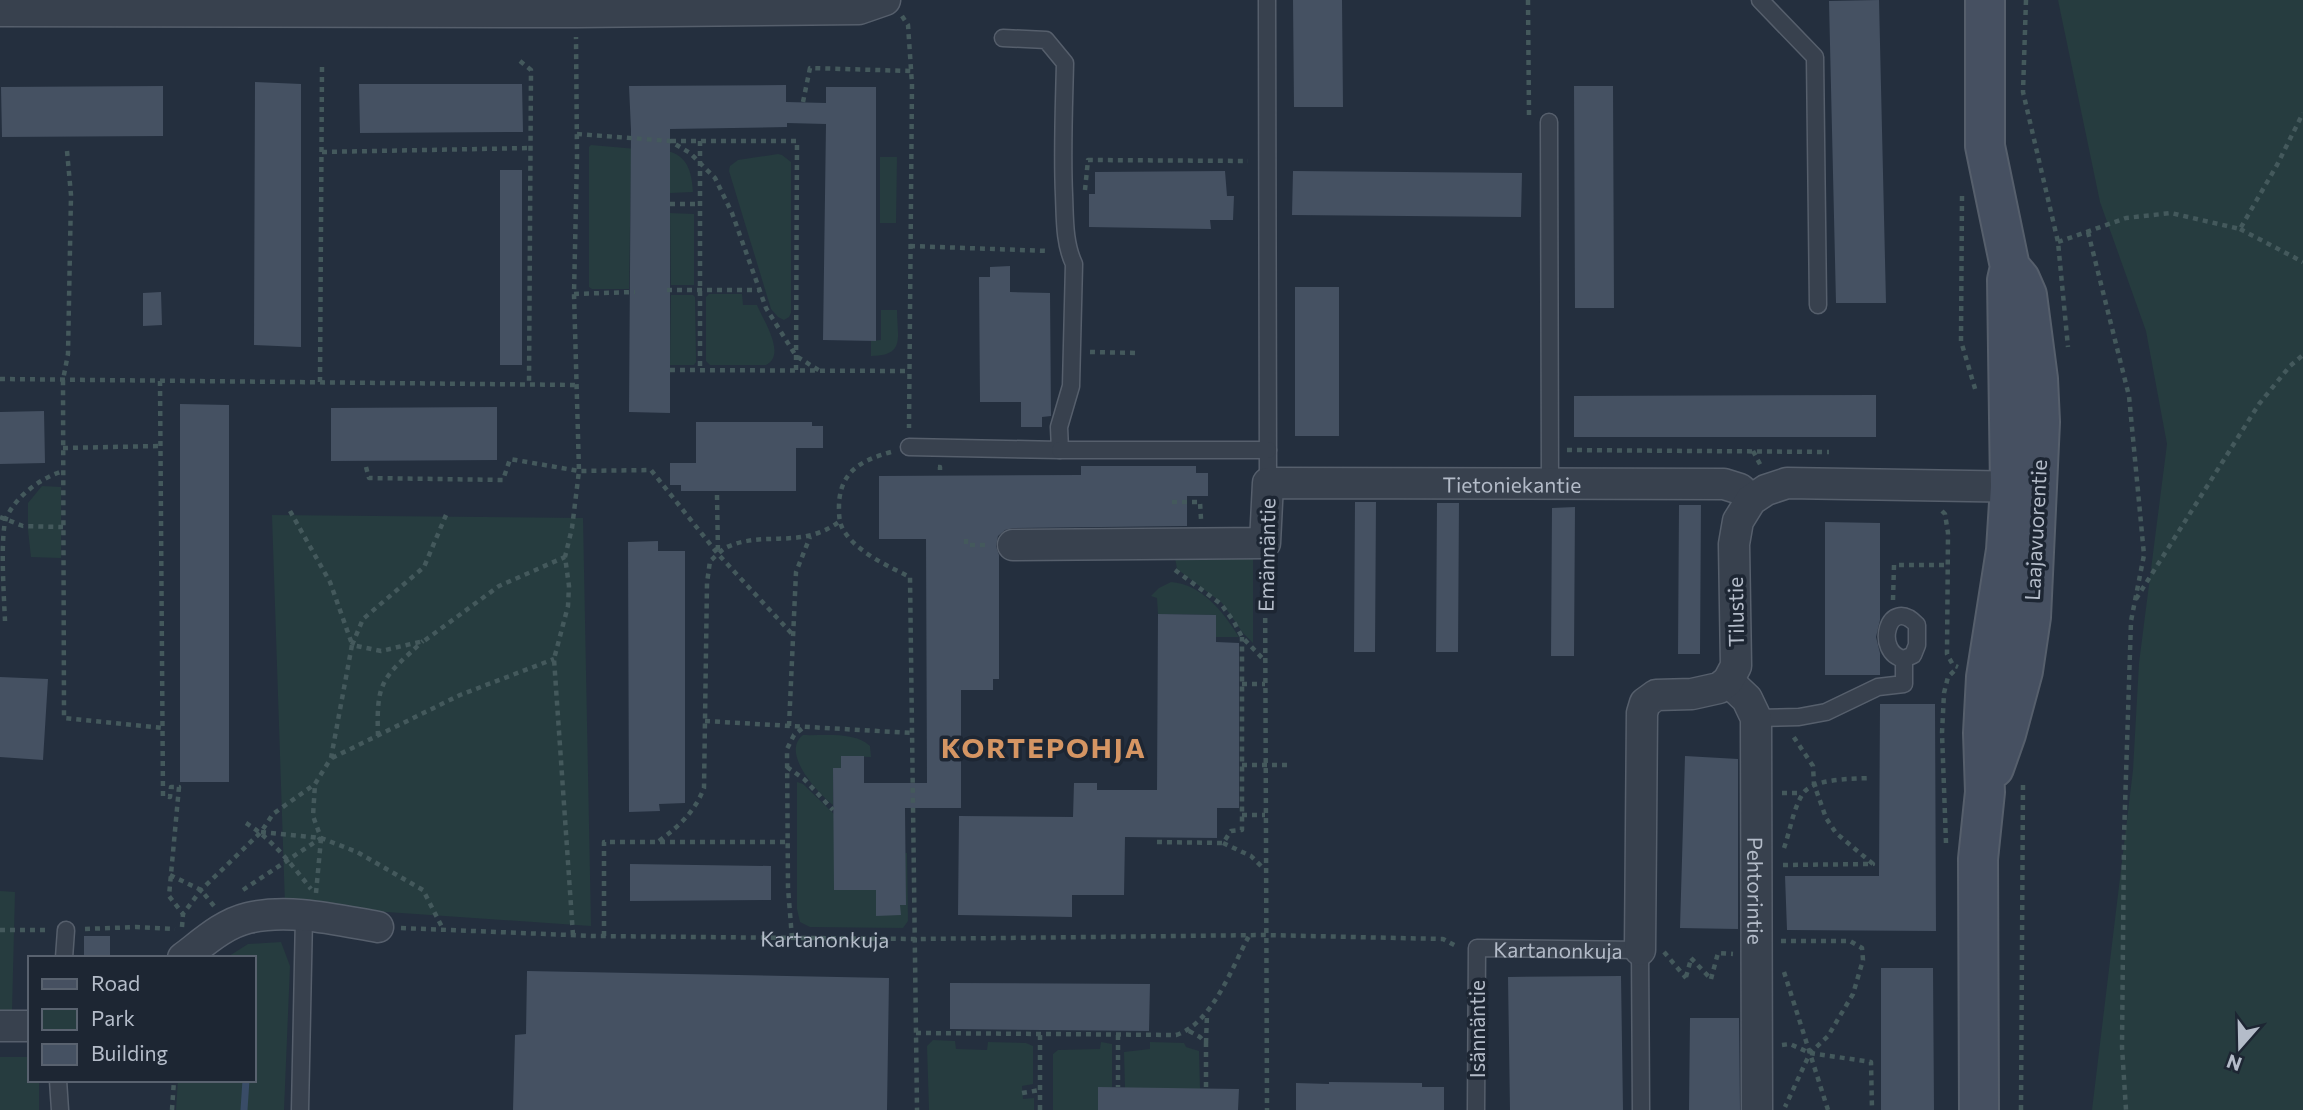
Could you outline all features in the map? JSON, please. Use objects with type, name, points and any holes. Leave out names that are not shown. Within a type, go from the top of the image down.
[{"type":"main road","name":"Laajavuorentie","points":[[1979,1110],[1978,859],[1985,792],[2006,734],[2023,671],[2031,617],[2024,487],[2040,422],[2038,379],[2027,295],[2020,279],[2010,267],[1985,146],[1985,0]]},
{"type":"street","points":[[0,11],[101,6],[577,12],[846,9],[891,4]]},
{"type":"street","name":"Tietoniekantie","points":[[1268,483],[1724,484],[1740,489],[1751,500]]},
{"type":"street","name":"Emännäntie","points":[[1265,542],[1268,483]]},
{"type":"street","points":[[1751,500],[1766,490],[1787,483],[2024,487]]},
{"type":"street","name":"Tilustie","points":[[1728,681],[1736,667],[1734,544],[1738,520],[1751,500]]},
{"type":"street","points":[[1013,545],[1265,542]]},
{"type":"street","points":[[1652,951],[1642,713],[1645,703],[1656,695],[1692,694],[1719,688],[1728,681],[1768,718]]},
{"type":"street","name":"Pehtorintie","points":[[1757,1110],[1755,940],[1768,718]]},
{"type":"street","points":[[182,944],[247,918],[304,916],[378,927]]},
{"type":"street","points":[[0,1026],[28,1026]]},
{"type":"lane","name":"Emännäntie","points":[[1267,0],[1268,483]]},
{"type":"lane","points":[[1760,0],[1815,57],[1818,305]]},
{"type":"lane","points":[[1003,38],[1046,40],[1065,63],[1062,165],[1068,251],[1074,264],[1071,386],[1059,427],[1060,450]]},
{"type":"lane","points":[[1549,122],[1550,484]]},
{"type":"lane","points":[[909,447],[1268,450]]},
{"type":"lane","points":[[1900,615],[1909,617],[1917,625],[1917,645],[1913,654],[1904,659],[1895,657],[1888,650],[1888,625],[1893,618],[1900,615]]},
{"type":"lane","points":[[1768,718],[1826,712],[1878,687],[1904,684],[1904,659]]},
{"type":"lane","points":[[300,1110],[304,916]]},
{"type":"lane","points":[[64,956],[65,930]]},
{"type":"lane","points":[[1641,1110],[1652,951]]},
{"type":"lane","name":"Kartanonkuja","points":[[1476,952],[1652,951]]},
{"type":"lane","name":"Isännäntie","points":[[1476,952],[1476,1110]]},
{"type":"lane","points":[[58,1082],[60,1110]]},
{"type":"path","points":[[2026,0],[2023,92],[2059,242],[2126,218],[2171,213],[2240,229],[2303,262]]},
{"type":"path","points":[[891,4],[908,25],[911,71],[909,447],[875,456],[849,472],[839,495],[839,521],[858,546],[883,564],[910,578],[917,1110]]},
{"type":"path","points":[[573,935],[554,659],[568,607],[569,586],[565,557],[572,528],[579,471],[574,294],[576,30]]},
{"type":"path","points":[[520,61],[531,70],[529,384]]},
{"type":"path","points":[[320,382],[322,67]]},
{"type":"path","points":[[803,102],[810,68],[911,71]]},
{"type":"path","points":[[2240,229],[2303,113]]},
{"type":"path","points":[[577,134],[670,141],[797,141],[796,371]]},
{"type":"path","points":[[670,141],[690,153],[715,178],[732,213],[766,308],[796,356],[820,371]]},
{"type":"path","points":[[700,141],[700,370]]},
{"type":"path","points":[[321,152],[531,148]]},
{"type":"path","points":[[67,151],[71,208],[68,354],[63,380],[64,718],[163,728]]},
{"type":"path","points":[[1086,189],[1088,160],[1268,161]]},
{"type":"path","points":[[1962,195],[1961,341],[1977,395]]},
{"type":"path","points":[[670,204],[700,204]]},
{"type":"path","points":[[2088,232],[2129,396],[2144,555],[2134,603],[2124,837],[2122,1047],[2126,1110]]},
{"type":"path","points":[[910,246],[1068,251]]},
{"type":"path","points":[[667,290],[759,290]]},
{"type":"path","points":[[574,294],[635,292]]},
{"type":"path","points":[[1072,351],[1138,353]]},
{"type":"path","points":[[2134,603],[2259,404],[2290,366],[2303,355]]},
{"type":"path","points":[[670,370],[909,371]]},
{"type":"path","points":[[0,379],[577,385]]},
{"type":"path","points":[[160,381],[163,796],[170,796],[171,787],[179,788],[169,896],[183,914]]},
{"type":"path","points":[[63,448],[160,446]]},
{"type":"path","points":[[1550,450],[1829,452]]},
{"type":"path","points":[[366,467],[369,478],[503,480],[510,459],[579,471],[651,470],[718,554],[793,635]]},
{"type":"path","points":[[5,621],[3,518],[25,493],[47,476],[64,471]]},
{"type":"path","points":[[717,495],[718,554]]},
{"type":"path","points":[[1938,508],[1945,514],[1948,565],[1947,654],[1953,664],[1959,667]]},
{"type":"path","points":[[290,511],[330,582],[352,645]]},
{"type":"path","points":[[0,930],[136,927],[182,944],[183,914],[201,890],[261,832],[273,814],[315,783],[331,758],[352,645],[363,619],[424,567],[446,515]]},
{"type":"path","points":[[3,518],[23,526],[63,527]]},
{"type":"path","points":[[659,841],[683,822],[697,805],[704,788],[707,583],[710,561],[726,547],[749,542],[810,537],[839,521]]},
{"type":"path","points":[[789,726],[796,572],[810,537]]},
{"type":"path","name":"Emännäntie","points":[[1265,542],[1268,1110]]},
{"type":"path","points":[[1150,544],[1176,571],[1221,604],[1234,621],[1242,638],[1265,661]]},
{"type":"path","points":[[378,736],[377,703],[387,674],[424,640],[499,586],[565,557]]},
{"type":"path","points":[[1893,618],[1894,565],[1948,565]]},
{"type":"path","points":[[1223,843],[1231,831],[1242,830],[1242,638]]},
{"type":"path","points":[[352,645],[381,651],[424,640]]},
{"type":"path","points":[[331,758],[460,695],[554,659]]},
{"type":"path","points":[[1242,684],[1265,684]]},
{"type":"path","points":[[1768,718],[1813,766],[1814,784],[1826,818],[1836,833],[1873,864],[1777,865],[1802,793],[1814,784],[1870,778]]},
{"type":"path","points":[[705,722],[912,733]]},
{"type":"path","points":[[792,938],[787,842],[787,749],[793,735],[804,727]]},
{"type":"path","points":[[1242,765],[1290,765]]},
{"type":"path","points":[[787,767],[804,779],[834,810]]},
{"type":"path","points":[[2021,1110],[2023,780]]},
{"type":"path","points":[[246,823],[261,832],[289,861],[316,896],[321,838],[313,816],[315,783]]},
{"type":"path","points":[[1242,815],[1265,815]]},
{"type":"path","points":[[261,832],[321,838],[357,852],[423,890],[444,930]]},
{"type":"path","points":[[237,894],[321,838]]},
{"type":"path","points":[[604,936],[604,842],[787,842]]},
{"type":"path","points":[[1157,842],[1223,843],[1251,856],[1265,869]]},
{"type":"path","points":[[170,875],[201,890],[216,908],[219,930]]},
{"type":"path","name":"Kartanonkuja","points":[[378,927],[604,936],[915,939],[1265,935],[1443,939],[1476,952]]},
{"type":"path","points":[[916,1033],[1177,1035],[1189,1031],[1207,1013],[1249,936]]},
{"type":"path","points":[[1755,940],[1786,973],[1828,1110]]},
{"type":"path","points":[[1755,940],[1850,941],[1862,948],[1863,960],[1853,993],[1828,1036],[1810,1053],[1783,1110]]},
{"type":"path","points":[[1652,951],[1686,978],[1691,958],[1711,979],[1718,953]]},
{"type":"path","points":[[1206,1089],[1207,1013]]},
{"type":"path","points":[[1189,1031],[1206,1043]]},
{"type":"path","points":[[1040,1035],[1040,1110]]},
{"type":"path","points":[[1118,1035],[1118,1087]]},
{"type":"path","points":[[1810,1053],[1871,1062],[1872,1110]]},
{"type":"path","points":[[172,1110],[174,1082]]},
{"type":"path","points":[[1023,1093],[1040,1090]]},
{"type":"green space","points":[[2058,0],[2303,0],[2303,1110],[2092,1110],[2133,770],[2139,663],[2167,444],[2146,331],[2100,202]]},
{"type":"green space","points":[[591,145],[671,152],[682,158],[690,173],[693,192],[670,193],[670,165],[631,165],[629,289],[589,287]]},
{"type":"green space","points":[[778,154],[791,162],[791,313],[784,320],[771,309],[729,171],[730,166],[738,160]]},
{"type":"green space","points":[[880,157],[897,157],[896,223],[880,223]]},
{"type":"green space","points":[[670,213],[694,214],[694,285],[671,285]]},
{"type":"green space","points":[[709,294],[742,294],[743,305],[757,305],[772,337],[772,360],[766,365],[710,365],[706,361],[706,297]]},
{"type":"green space","points":[[671,295],[695,297],[694,365],[670,365]]},
{"type":"green space","points":[[881,310],[897,310],[897,343],[890,353],[871,356],[871,341],[881,340]]},
{"type":"green space","points":[[42,486],[61,487],[61,558],[31,557],[28,503]]},
{"type":"green space","points":[[272,515],[583,518],[591,926],[285,905]]},
{"type":"green space","points":[[1253,556],[1253,643],[1222,603],[1177,569],[1175,557]]},
{"type":"green space","points":[[1171,582],[1193,588],[1211,601],[1239,637],[1216,637],[1216,615],[1158,614],[1157,598],[1151,596]]},
{"type":"green space","points":[[803,735],[847,736],[864,741],[870,746],[871,757],[841,756],[841,768],[833,768],[833,805],[819,792],[798,762],[797,743]]},
{"type":"green space","points":[[797,782],[803,784],[834,814],[834,890],[863,890],[876,882],[876,915],[900,915],[900,905],[906,905],[907,853],[908,921],[903,928],[810,927],[800,922],[797,909]]},
{"type":"green space","points":[[0,891],[15,892],[12,1011],[0,1011]]},
{"type":"green space","points":[[281,942],[290,966],[284,1110],[176,1110],[178,1082],[256,1082],[256,956],[229,956],[248,944]]},
{"type":"green space","points":[[933,1040],[955,1041],[956,1049],[987,1050],[988,1042],[1026,1043],[1033,1046],[1033,1084],[1022,1086],[1023,1099],[1034,1098],[1034,1110],[929,1110],[927,1046]]},
{"type":"green space","points":[[1101,1042],[1112,1044],[1112,1087],[1098,1110],[1053,1110],[1053,1054],[1058,1050],[1100,1049]]},
{"type":"green space","points":[[1150,1042],[1184,1043],[1186,1047],[1199,1051],[1200,1089],[1125,1088],[1124,1052],[1150,1049]]},
{"type":"green space","points":[[0,1057],[28,1057],[28,1082],[39,1082],[39,1110],[0,1110]]},
{"type":"building","points":[[1293,0],[1342,0],[1343,107],[1294,107]]},
{"type":"building","points":[[1879,0],[1886,303],[1836,303],[1829,1]]},
{"type":"building","points":[[255,82],[301,84],[301,347],[254,345]]},
{"type":"building","points":[[359,84],[522,84],[523,132],[360,133]]},
{"type":"building","points":[[786,85],[786,102],[826,103],[826,87],[876,87],[876,341],[823,340],[826,124],[787,123],[787,127],[670,129],[670,413],[629,412],[629,86]]},
{"type":"building","points":[[163,86],[163,136],[2,137],[1,87]]},
{"type":"building","points":[[1574,86],[1613,86],[1614,308],[1575,308]]},
{"type":"building","points":[[500,170],[522,170],[522,365],[500,365]]},
{"type":"building","points":[[1225,171],[1227,196],[1234,196],[1233,220],[1210,220],[1211,229],[1089,227],[1089,194],[1095,194],[1095,172]]},
{"type":"building","points":[[1293,171],[1522,173],[1521,217],[1292,215]]},
{"type":"building","points":[[1010,266],[1010,292],[1050,293],[1051,416],[1042,417],[1042,427],[1021,427],[1021,402],[980,402],[979,277],[990,277],[990,267]]},
{"type":"building","points":[[1295,287],[1339,287],[1339,436],[1295,436]]},
{"type":"building","points":[[161,292],[162,325],[143,326],[143,293]]},
{"type":"building","points":[[1876,395],[1876,437],[1574,437],[1574,396]]},
{"type":"building","points":[[180,404],[229,405],[229,782],[180,782]]},
{"type":"building","points":[[497,407],[497,460],[331,461],[331,408]]},
{"type":"building","points":[[44,411],[45,463],[0,464],[0,412]]},
{"type":"building","points":[[696,422],[812,422],[812,426],[823,426],[823,448],[796,448],[796,491],[681,491],[681,485],[670,485],[670,463],[696,463]]},
{"type":"building","points":[[1081,466],[1196,466],[1196,473],[1208,473],[1208,496],[1187,496],[1187,526],[1013,528],[998,536],[999,679],[993,679],[993,690],[961,690],[961,808],[905,808],[906,905],[900,905],[901,915],[876,916],[876,890],[834,890],[833,768],[841,768],[841,756],[864,756],[864,783],[927,783],[926,539],[879,539],[879,476],[1081,475]]},
{"type":"building","points":[[1355,502],[1376,502],[1375,652],[1354,652]]},
{"type":"building","points":[[1437,503],[1459,503],[1458,652],[1436,652]]},
{"type":"building","points":[[1679,505],[1701,505],[1700,654],[1678,654]]},
{"type":"building","points":[[1575,507],[1574,656],[1551,656],[1552,508]]},
{"type":"building","points":[[1825,522],[1880,523],[1880,620],[1876,637],[1880,653],[1880,675],[1825,675]]},
{"type":"building","points":[[658,541],[658,551],[685,551],[685,803],[659,804],[660,811],[629,812],[628,542]]},
{"type":"building","points":[[1158,614],[1216,615],[1216,642],[1239,643],[1239,808],[1217,808],[1217,838],[1125,837],[1124,895],[1072,895],[1072,917],[958,915],[959,816],[1073,817],[1074,783],[1097,783],[1097,790],[1157,790]]},
{"type":"building","points":[[0,677],[48,679],[43,760],[0,757]]},
{"type":"building","points":[[1880,704],[1935,704],[1936,931],[1787,930],[1785,876],[1879,876]]},
{"type":"building","points":[[1685,756],[1738,759],[1738,929],[1680,928]]},
{"type":"building","points":[[630,864],[771,866],[771,900],[630,901]]},
{"type":"building","points":[[84,936],[110,936],[110,956],[84,956]]},
{"type":"building","points":[[1881,968],[1933,968],[1934,1110],[1881,1110]]},
{"type":"building","points":[[527,971],[889,978],[887,1110],[513,1110],[515,1035],[526,1034]]},
{"type":"building","points":[[1621,976],[1623,1110],[1510,1110],[1508,977]]},
{"type":"building","points":[[950,983],[1150,984],[1149,1031],[950,1029]]},
{"type":"building","points":[[1690,1018],[1739,1018],[1740,1110],[1689,1110]]},
{"type":"building","points":[[1296,1083],[1422,1083],[1422,1087],[1444,1087],[1444,1110],[1296,1110]]},
{"type":"building","points":[[1098,1087],[1239,1089],[1238,1110],[1098,1110]]},
{"type":"waterway","points":[[244,1110],[246,1082]]},
{"type":"district","name":"KORTEPOHJA","points":[[1044,747]]}]
